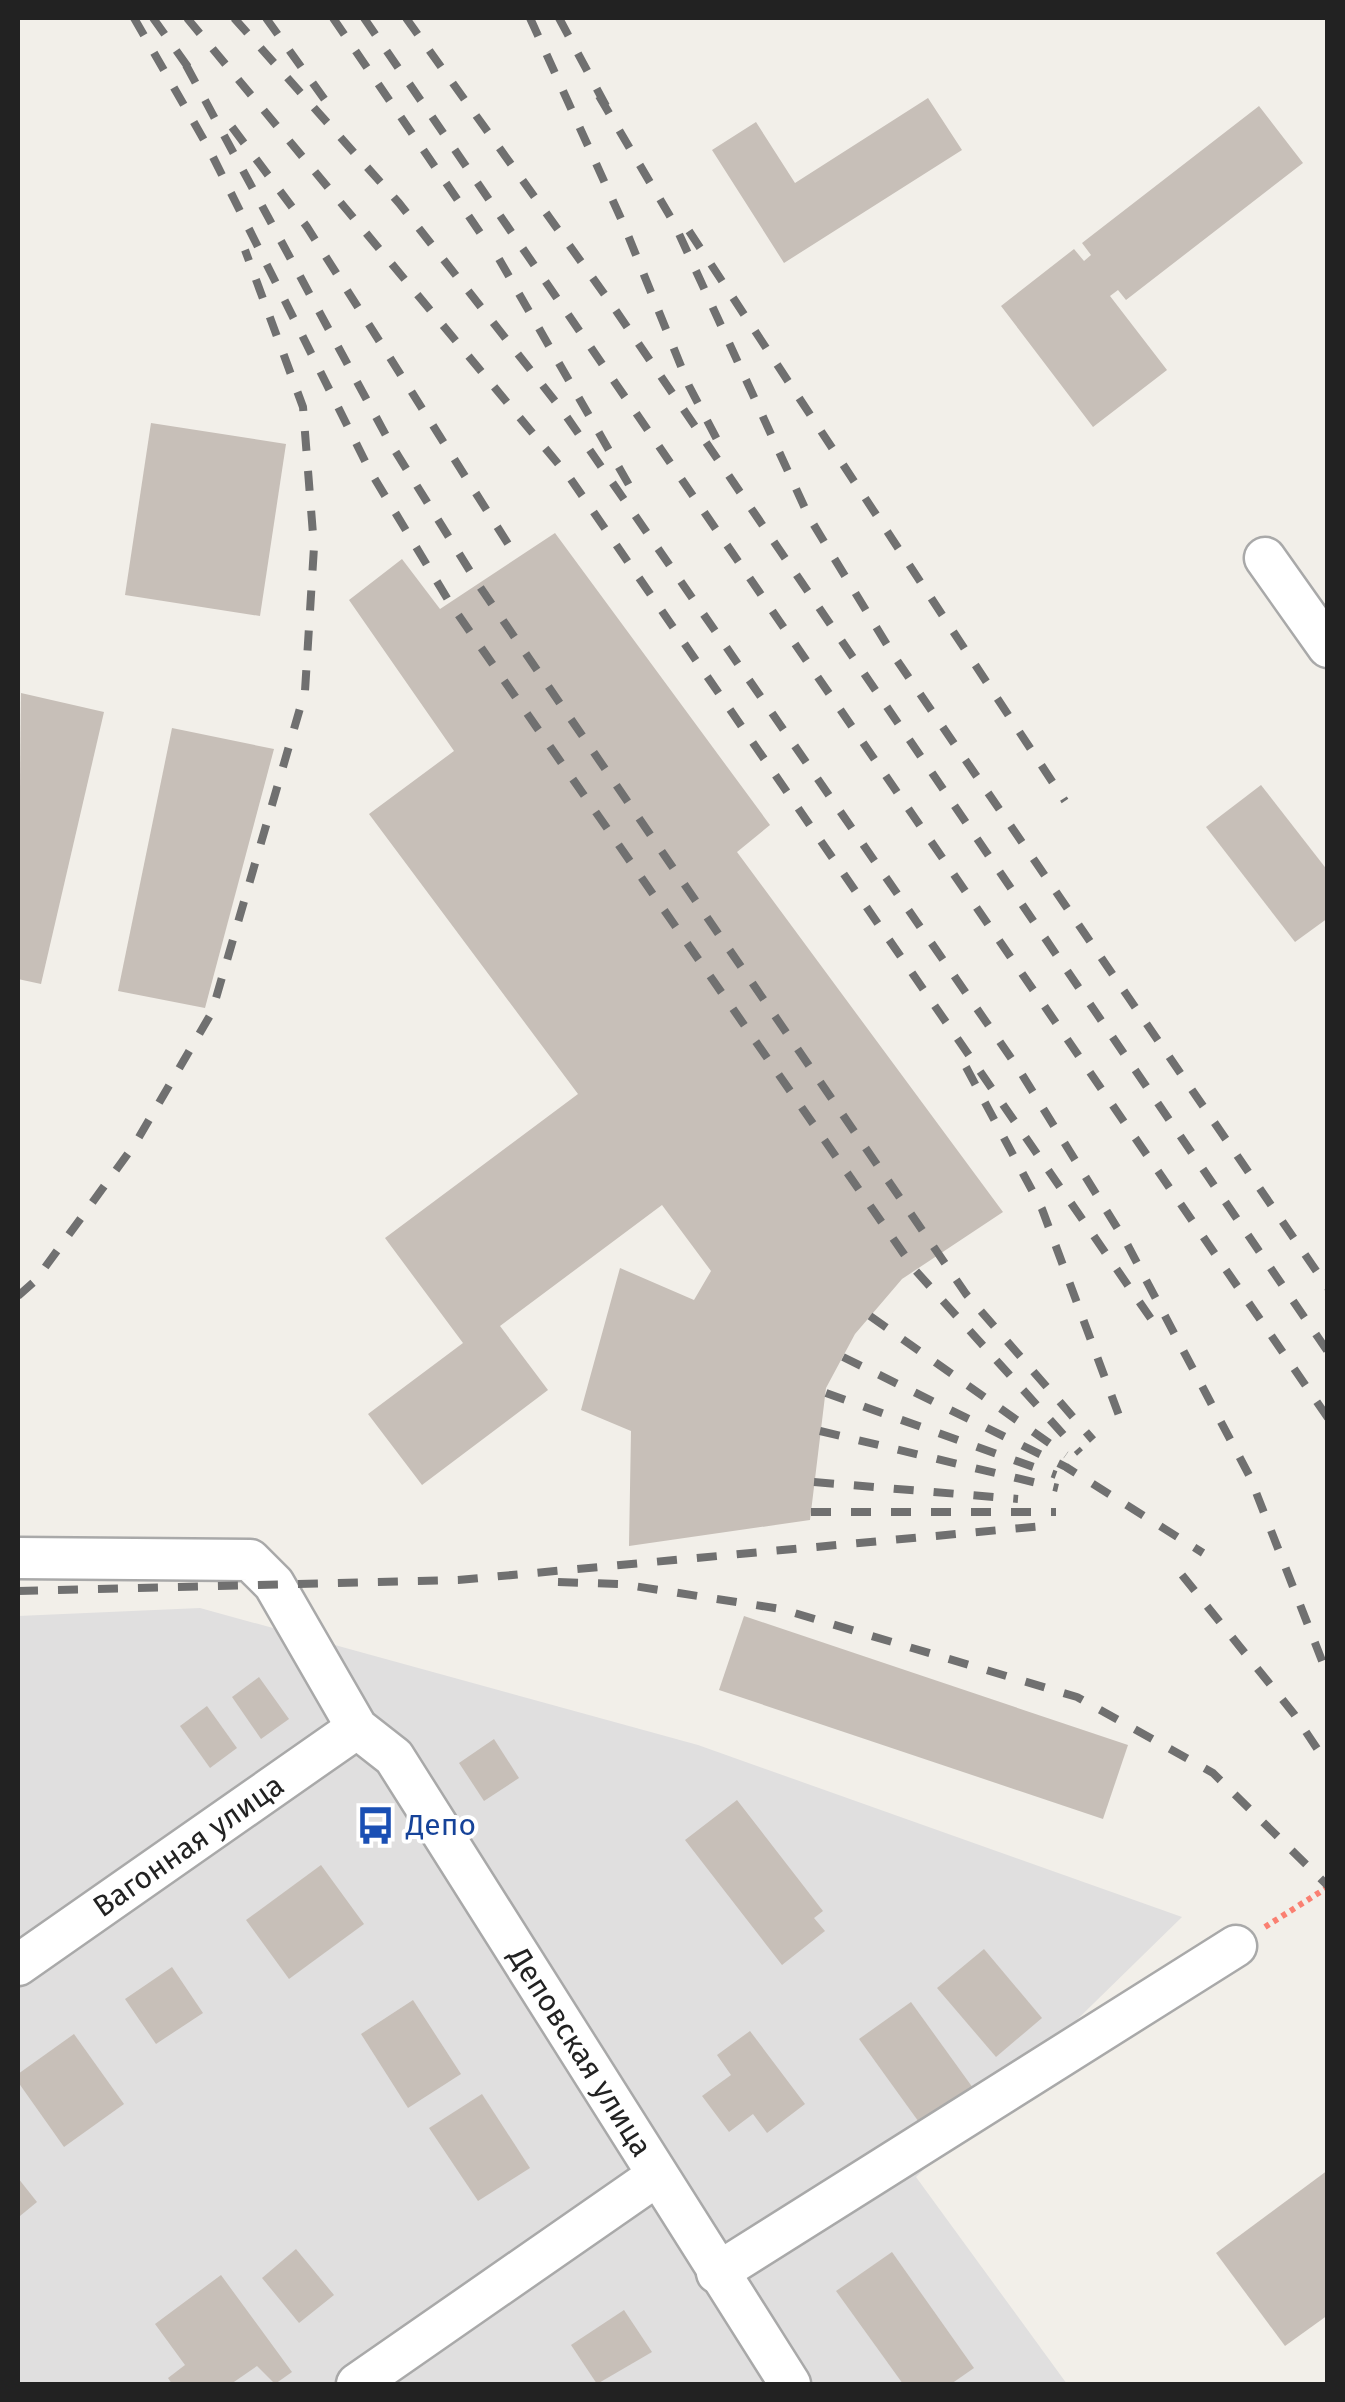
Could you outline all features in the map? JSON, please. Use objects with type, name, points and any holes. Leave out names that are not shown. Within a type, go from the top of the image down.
[{"type":"street","points":[[1265,558],[1328,647]]},
{"type":"street","points":[[18,1558],[250,1560],[274,1584],[357,1728]]},
{"type":"street","name":"Вагонная улица","points":[[18,1965],[357,1728]]},
{"type":"street","name":"Деповская улица","points":[[357,1728],[394,1757],[655,2177],[790,2384]]},
{"type":"street","points":[[717,2273],[1236,1946]]},
{"type":"street","points":[[358,2384],[655,2177]]},
{"type":"path","points":[[1302,1904],[1328,1888]]},
{"type":"shaded area","points":[[200,1608],[698,1745],[1182,1917],[916,2177],[1067,2384],[18,2384],[18,1616]]},
{"type":"building","points":[[928,98],[962,150],[784,263],[712,150],[756,122],[795,183]]},
{"type":"building","points":[[1259,106],[1303,163],[1126,300],[1118,290],[1110,296],[1167,370],[1093,427],[1001,306],[1074,249],[1084,261],[1091,255],[1082,243]]},
{"type":"building","points":[[151,423],[286,444],[260,616],[125,595]]},
{"type":"building","points":[[555,533],[770,825],[737,852],[1003,1212],[902,1279],[855,1334],[826,1388],[810,1520],[629,1546],[631,1431],[581,1410],[620,1268],[694,1300],[711,1271],[662,1205],[500,1326],[548,1390],[422,1485],[368,1414],[463,1343],[385,1238],[578,1094],[369,814],[454,751],[349,600],[402,559],[440,609]]},
{"type":"building","points":[[21,693],[104,712],[41,984],[18,979]]},
{"type":"building","points":[[172,728],[274,749],[205,1008],[118,991]]},
{"type":"building","points":[[1261,785],[1328,871],[1328,918],[1295,942],[1206,827]]},
{"type":"building","points":[[744,1616],[1128,1745],[1103,1819],[719,1690]]},
{"type":"building","points":[[259,1677],[289,1719],[261,1739],[232,1697]]},
{"type":"building","points":[[207,1706],[237,1748],[210,1768],[180,1726]]},
{"type":"building","points":[[494,1739],[519,1778],[484,1801],[459,1763]]},
{"type":"building","points":[[737,1800],[823,1911],[814,1918],[825,1931],[782,1965],[685,1840]]},
{"type":"building","points":[[321,1865],[364,1924],[289,1979],[246,1920]]},
{"type":"building","points":[[984,1949],[1042,2018],[996,2057],[937,1988]]},
{"type":"building","points":[[172,1967],[203,2013],[156,2044],[125,1999]]},
{"type":"building","points":[[413,2000],[461,2074],[408,2108],[361,2034]]},
{"type":"building","points":[[911,2002],[973,2088],[921,2125],[859,2039]]},
{"type":"building","points":[[750,2031],[805,2104],[767,2133],[753,2114],[729,2132],[702,2096],[731,2075],[717,2055]]},
{"type":"building","points":[[74,2034],[124,2104],[64,2147],[18,2082],[18,2074]]},
{"type":"building","points":[[482,2094],[530,2168],[478,2201],[429,2128]]},
{"type":"building","points":[[1328,2170],[1328,2315],[1285,2346],[1216,2253]]},
{"type":"building","points":[[18,2178],[37,2202],[20,2216],[18,2213]]},
{"type":"building","points":[[296,2249],[334,2295],[299,2323],[262,2278]]},
{"type":"building","points":[[892,2252],[974,2368],[951,2384],[903,2384],[836,2291]]},
{"type":"building","points":[[221,2275],[292,2372],[275,2384],[257,2366],[231,2384],[172,2384],[168,2378],[185,2365],[155,2324]]},
{"type":"building","points":[[624,2310],[652,2352],[597,2384],[571,2345]]},
{"type":"railway","points":[[134,18],[208,147],[370,471],[450,603],[915,1270],[1080,1453]]},
{"type":"railway","points":[[153,18],[193,74]]},
{"type":"railway","points":[[187,18],[570,478],[1156,1326]]},
{"type":"railway","points":[[234,18],[399,203],[562,410],[1018,1068],[1126,1242],[1250,1477],[1328,1676]]},
{"type":"railway","points":[[266,18],[330,107]]},
{"type":"railway","points":[[333,18],[481,234]]},
{"type":"railway","points":[[364,18],[1328,1418]]},
{"type":"railway","points":[[406,18],[610,302],[1328,1352]]},
{"type":"railway","points":[[530,18],[623,223],[689,386],[721,447]]},
{"type":"railway","points":[[559,18],[606,106]]},
{"type":"railway","points":[[186,65],[389,441],[478,584],[966,1294],[1093,1440]]},
{"type":"railway","points":[[599,96],[674,223],[809,517],[892,653],[1328,1288]]},
{"type":"railway","points":[[232,127],[307,227],[517,558]]},
{"type":"railway","points":[[689,231],[1065,801]]},
{"type":"railway","points":[[18,1296],[35,1281],[135,1144],[212,1012],[305,691],[314,547],[303,407],[245,250]]},
{"type":"railway","points":[[499,259],[629,485]]},
{"type":"railway","points":[[966,1067],[1042,1209],[1124,1429]]},
{"type":"railway","points":[[870,1316],[1066,1455]]},
{"type":"railway","points":[[843,1357],[1066,1467],[1203,1553]]},
{"type":"railway","points":[[826,1393],[1056,1475]]},
{"type":"railway","points":[[820,1431],[1058,1488]]},
{"type":"railway","points":[[814,1482],[1018,1499]]},
{"type":"railway","points":[[811,1512],[1056,1512]]},
{"type":"railway","points":[[18,1591],[458,1580],[1054,1525]]},
{"type":"railway","points":[[1182,1575],[1294,1714],[1328,1765]]},
{"type":"railway","points":[[558,1582],[621,1584],[781,1609],[1077,1697],[1213,1773],[1328,1886]]},
{"type":"place","name":"Депо","points":[[376,1825]]}]
